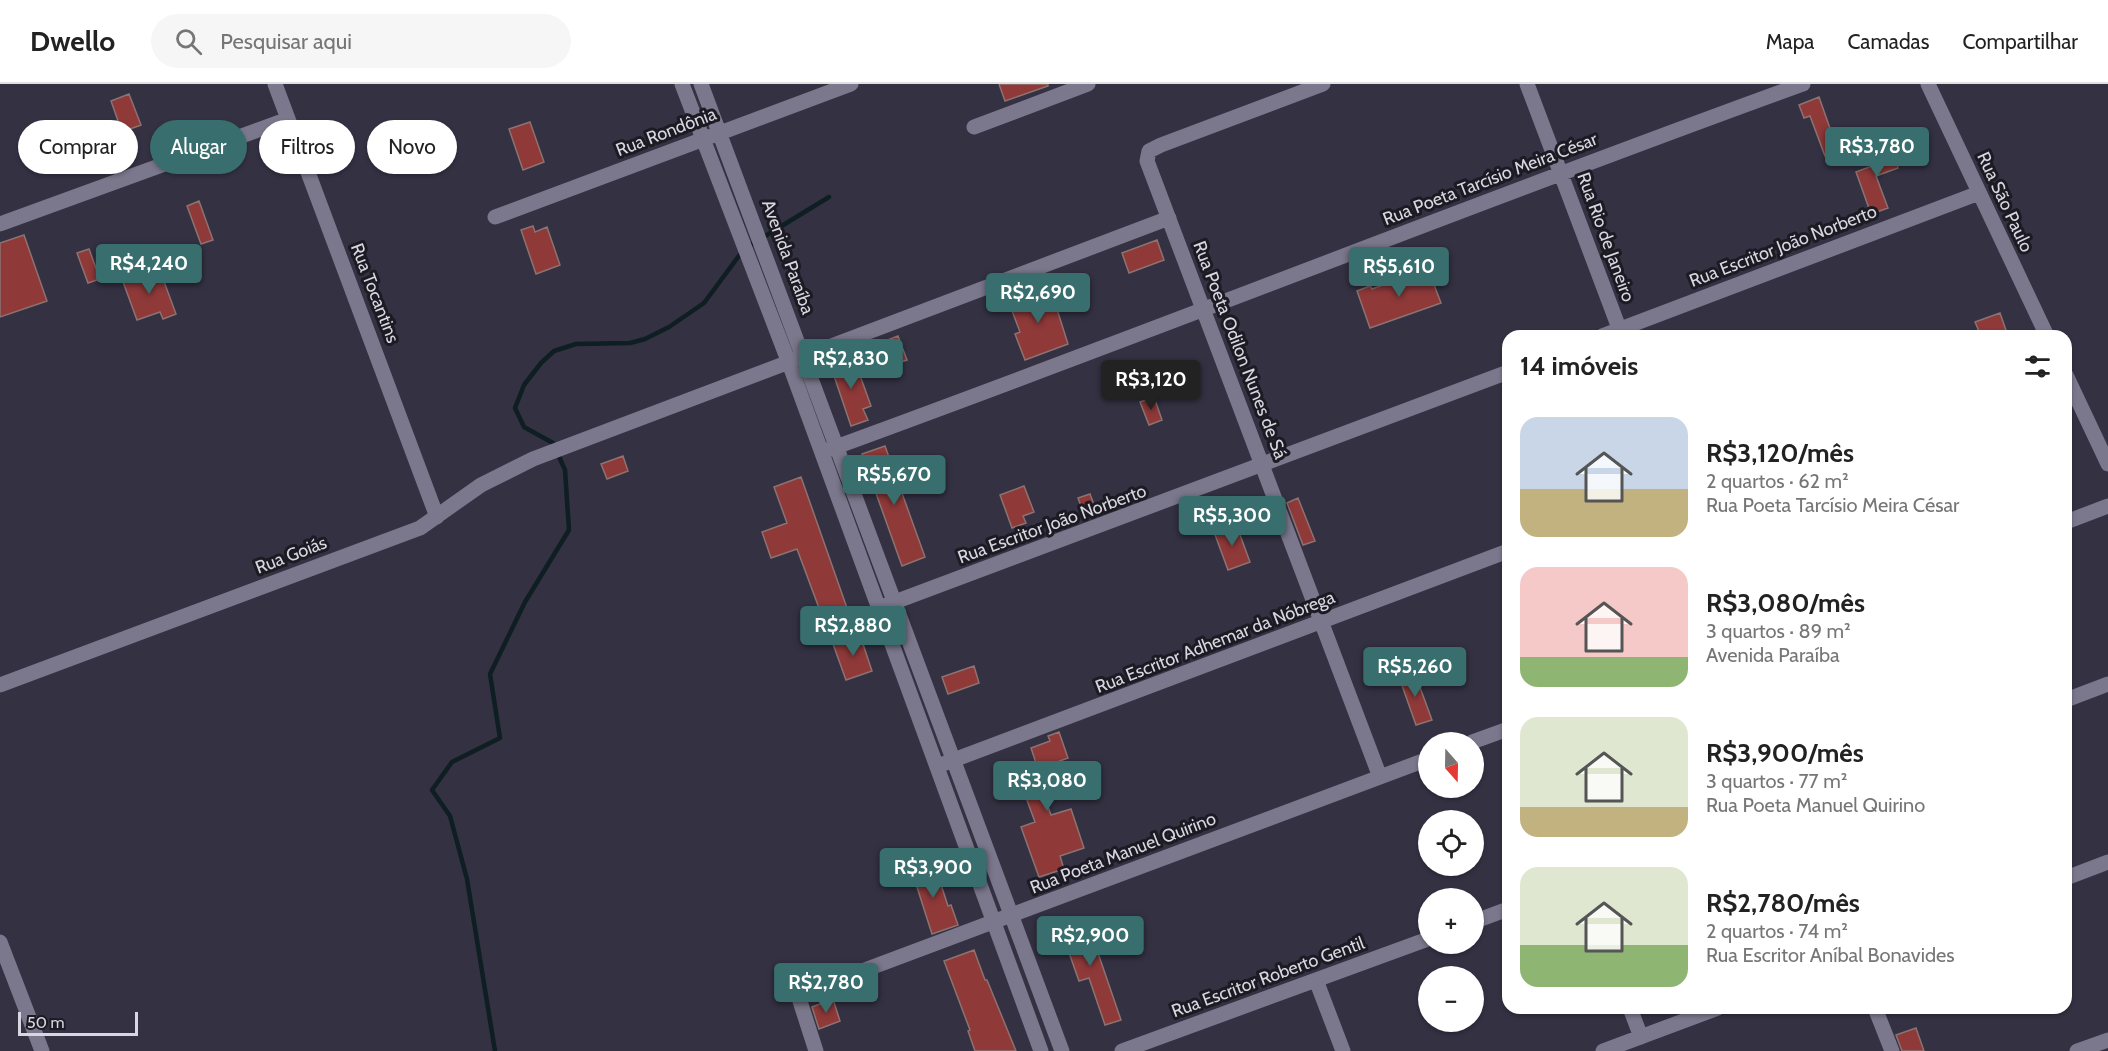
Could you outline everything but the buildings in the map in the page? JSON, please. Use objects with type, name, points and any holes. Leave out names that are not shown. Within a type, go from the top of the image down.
[{"type":"street","name":"Rua Tocantins","points":[[275,84],[436,517]]},
{"type":"street","name":"Avenida Paraíba","points":[[682,84],[789,363],[829,450],[893,603],[1062,1051]]},
{"type":"street","name":"Avenida Paraíba","points":[[700,84],[804,357],[829,450],[878,609],[1041,1051]]},
{"type":"street","name":"Rua Rondônia","points":[[495,218],[702,138],[851,84]]},
{"type":"street","points":[[974,127],[1088,84]]},
{"type":"street","name":"Rua Poeta Odilon Nunes de Sá","points":[[1323,84],[1161,145],[1149,151],[1147,161],[1380,777]]},
{"type":"street","name":"Rua Rio de Janeiro","points":[[1527,84],[1619,330]]},
{"type":"street","name":"Rua Poeta Tarcísio Meira César","points":[[829,450],[1204,310],[1561,172],[1803,84]]},
{"type":"street","name":"Rua São Paulo","points":[[1928,84],[2044,330]]},
{"type":"street","points":[[0,224],[288,119]]},
{"type":"street","name":"Rua Escritor João Norberto","points":[[1628,330],[1979,193]]},
{"type":"street","name":"Rua Goiás","points":[[0,685],[420,528],[456,501],[508,470],[1169,218]]},
{"type":"street","name":"Rua Escritor João Norberto","points":[[878,609],[1502,374]]},
{"type":"street","points":[[2072,388],[2108,464]]},
{"type":"street","points":[[2072,520],[2108,506]]},
{"type":"street","name":"Rua Escritor Adhemar da Nóbrega","points":[[936,767],[1502,553]]},
{"type":"street","points":[[2072,698],[2108,684]]},
{"type":"street","points":[[1484,738],[1502,731]]},
{"type":"street","name":"Rua Poeta Manuel Quirino","points":[[816,1051],[798,995],[1418,763]]},
{"type":"street","points":[[2072,876],[2108,862]]},
{"type":"street","points":[[1484,918],[1502,911]]},
{"type":"street","points":[[0,942],[42,1051]]},
{"type":"street","name":"Rua Escritor Roberto Gentil","points":[[1122,1051],[1418,943]]},
{"type":"street","points":[[1316,980],[1343,1051]]},
{"type":"street","points":[[1632,1014],[1641,1036]]},
{"type":"street","points":[[1603,1051],[1702,1014]]},
{"type":"street","points":[[1877,1014],[1892,1051]]},
{"type":"street","points":[[2077,1051],[2108,1040]]},
{"type":"waterway","points":[[495,1051],[467,879],[450,816],[432,790],[452,762],[500,738],[490,674],[525,602],[569,530],[565,470],[553,443],[524,427],[515,408],[524,385],[541,363],[554,351],[576,344],[630,343],[645,339],[669,327],[704,303],[744,249],[829,197]]}]
